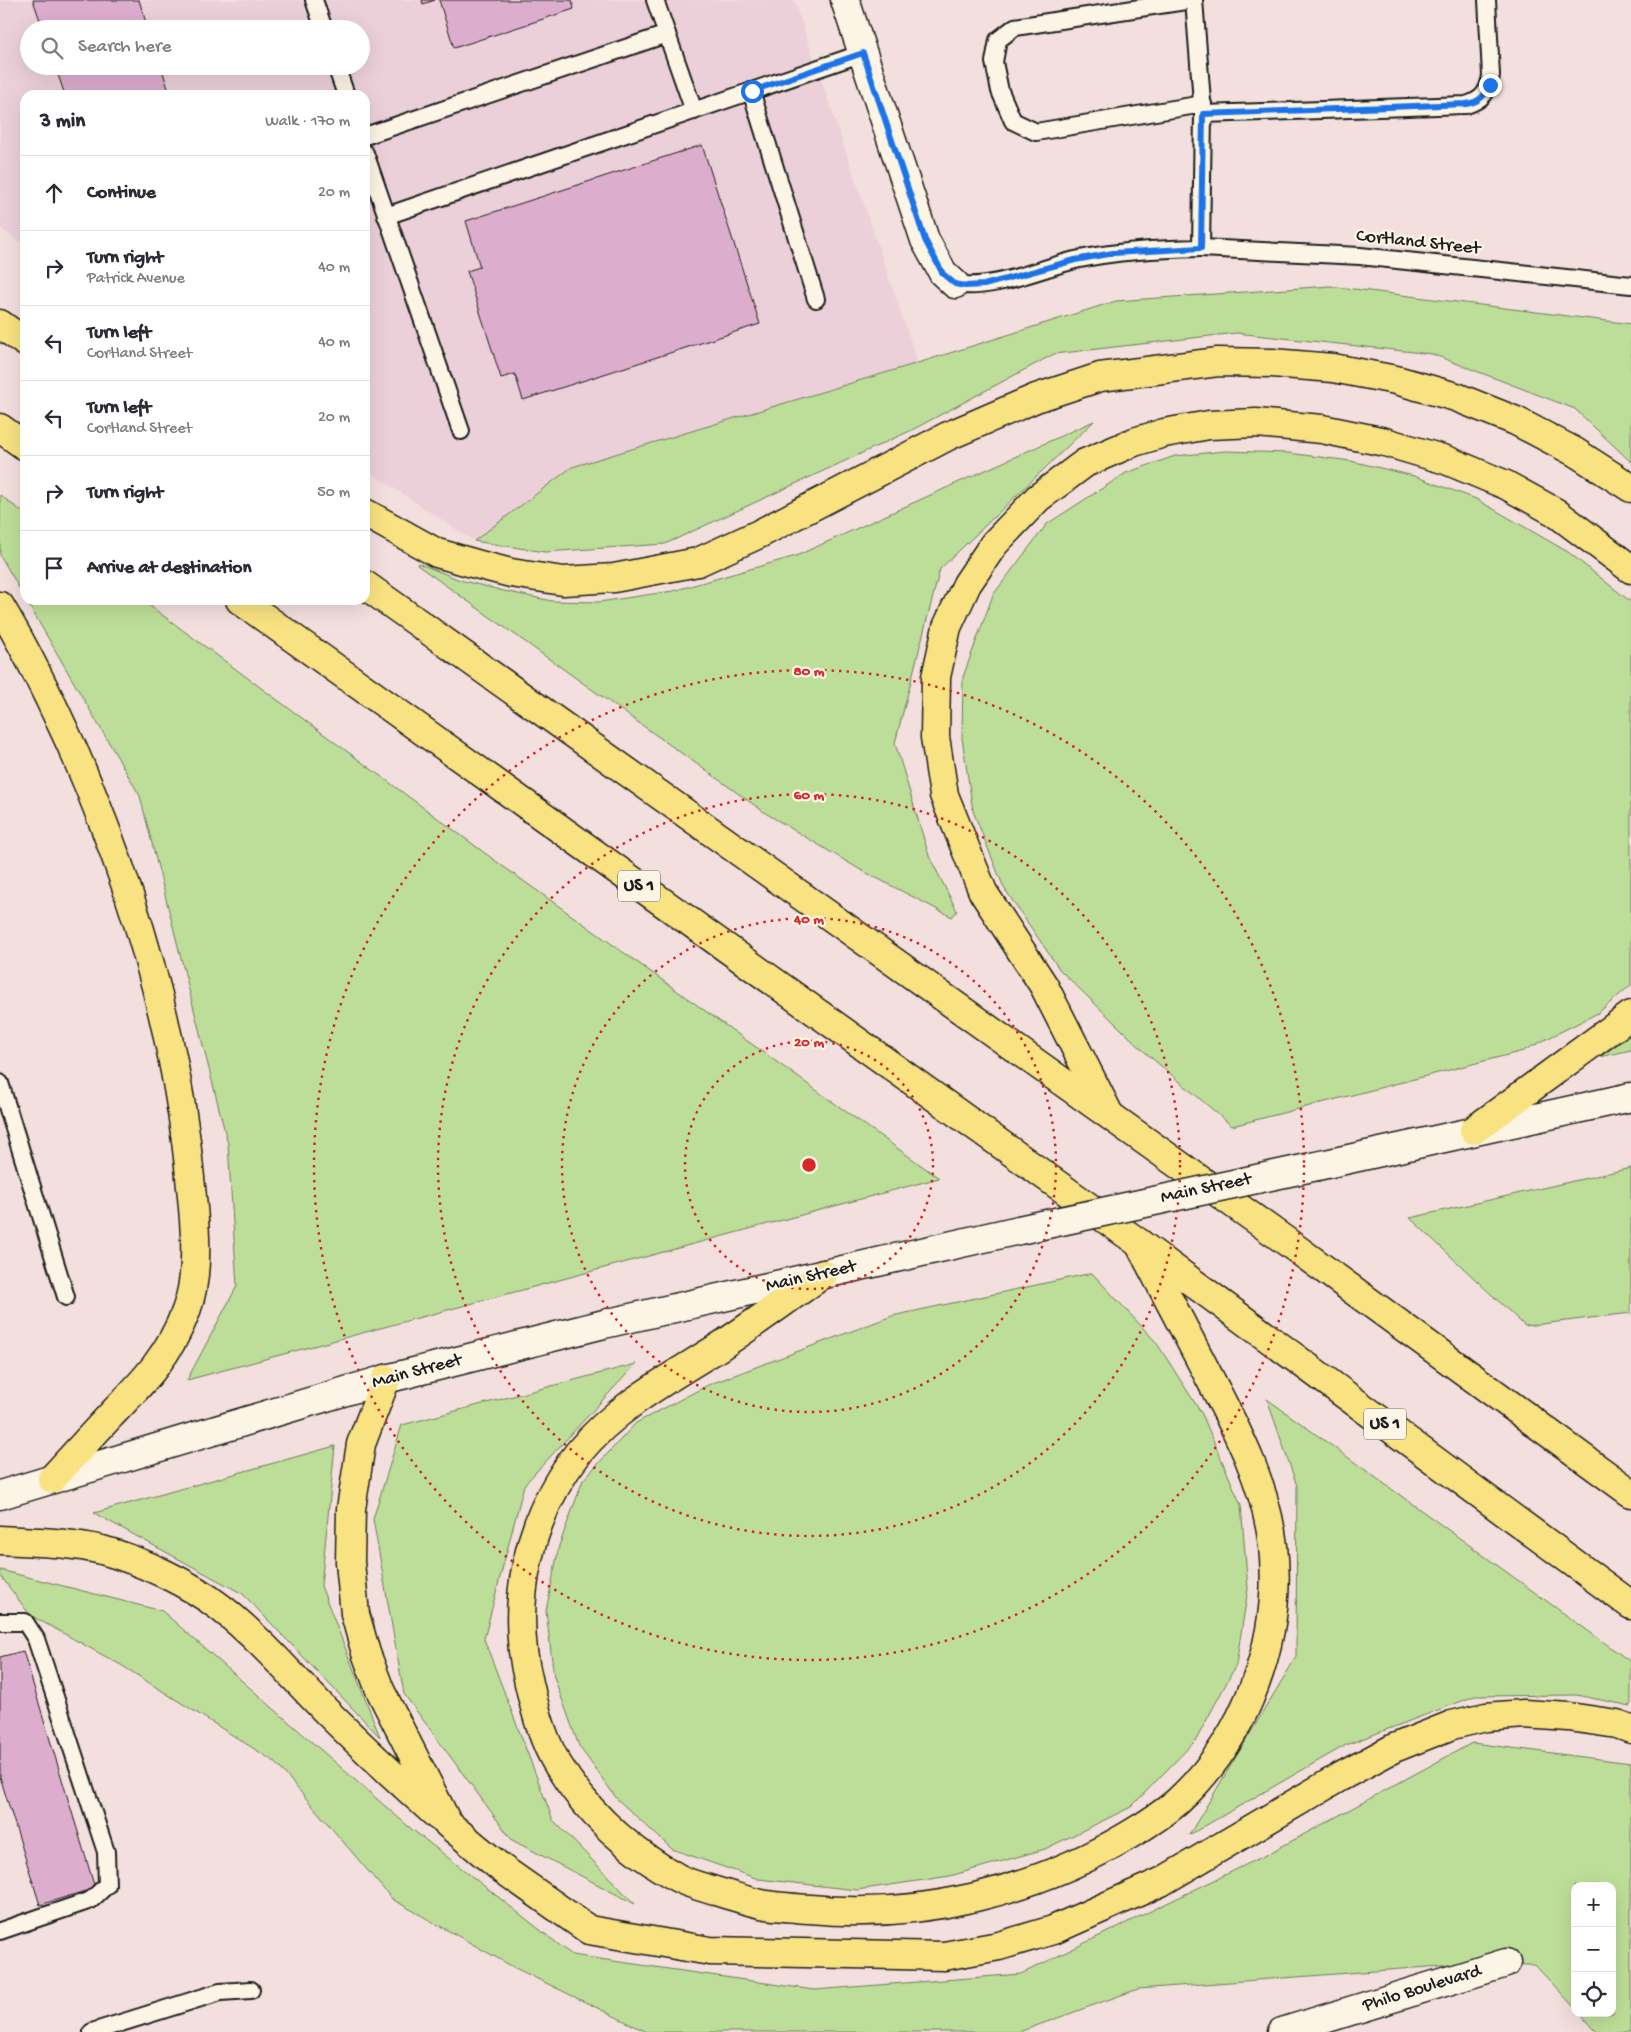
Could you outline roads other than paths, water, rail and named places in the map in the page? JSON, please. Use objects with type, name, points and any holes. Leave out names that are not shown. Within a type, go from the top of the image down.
[{"type":"highway","points":[[0,324],[20,338]]},
{"type":"highway","points":[[370,516],[437,553],[511,573],[563,581],[614,578],[698,562],[759,534],[948,436],[1036,398],[1100,377],[1218,362],[1272,363],[1333,368],[1396,380],[1456,397],[1516,421],[1575,452],[1631,488]]},
{"type":"highway","points":[[1110,1116],[1044,986],[983,892],[944,795],[935,737],[936,677],[947,627],[967,584],[994,544],[1038,498],[1085,463],[1134,442],[1164,433],[1209,425],[1256,423],[1322,429],[1385,442],[1446,460],[1506,485],[1554,512],[1631,569]]},
{"type":"highway","points":[[0,428],[20,442]]},
{"type":"highway","points":[[370,589],[1291,1244],[1631,1493]]},
{"type":"highway","name":"US 1","points":[[247,605],[1140,1243],[1631,1605]]},
{"type":"highway","points":[[0,606],[57,713],[93,796],[150,959],[171,1053],[188,1148],[195,1227],[195,1266],[187,1308],[167,1351],[136,1390],[52,1478]]},
{"type":"highway","points":[[1474,1130],[1631,1015]]},
{"type":"highway","points":[[823,1274],[719,1347],[662,1381],[614,1417],[581,1450],[557,1483],[537,1528],[524,1571],[521,1617],[523,1660],[536,1714],[556,1762],[590,1808],[628,1845],[681,1881],[762,1904],[830,1911],[879,1911],[931,1905],[992,1892],[1052,1874],[1105,1849],[1155,1820],[1198,1782],[1226,1748],[1246,1706],[1264,1658],[1272,1616],[1275,1583],[1272,1543],[1260,1487],[1240,1437],[1140,1243]]},
{"type":"highway","points":[[386,1379],[361,1444],[352,1509],[350,1562],[355,1614],[366,1653],[380,1690],[448,1824]]},
{"type":"highway","points":[[0,1540],[74,1545],[102,1550],[156,1571],[192,1588],[228,1614],[383,1768],[448,1824],[501,1868],[589,1930],[710,1951],[944,1956],[999,1946],[1044,1932],[1162,1882],[1347,1773],[1394,1748],[1452,1725],[1486,1717],[1524,1714],[1569,1717],[1617,1724],[1631,1729]]},
{"type":"main road","points":[[845,0],[925,240],[943,274],[955,284]]},
{"type":"main road","name":"Main Street","points":[[0,1495],[386,1379],[604,1324],[1018,1230],[1631,1097]]},
{"type":"main road","name":"Philo Boulevard","points":[[1282,2032],[1506,1963]]},
{"type":"lane","points":[[314,0],[321,20]]},
{"type":"lane","points":[[655,0],[694,111]]},
{"type":"lane","points":[[1201,248],[1203,109],[1193,0],[1015,26],[998,40],[994,62],[1000,92],[1013,121],[1036,132],[1203,109],[1466,104],[1475,102],[1485,96],[1490,85],[1487,0]]},
{"type":"lane","points":[[370,134],[667,34]]},
{"type":"lane","points":[[386,216],[863,53]]},
{"type":"lane","points":[[339,75],[344,90]]},
{"type":"lane","points":[[752,91],[816,299]]},
{"type":"lane","points":[[370,168],[461,431]]},
{"type":"lane","name":"Cortland Street","points":[[955,284],[965,286],[984,285],[1075,260],[1113,253],[1201,248],[1360,256],[1631,285]]},
{"type":"lane","points":[[0,1083],[66,1297]]},
{"type":"lane","points":[[0,1622],[25,1622],[36,1640],[106,1852],[107,1885],[91,1900],[0,1931]]},
{"type":"lane","points":[[92,2032],[220,1992],[251,1990]]}]
